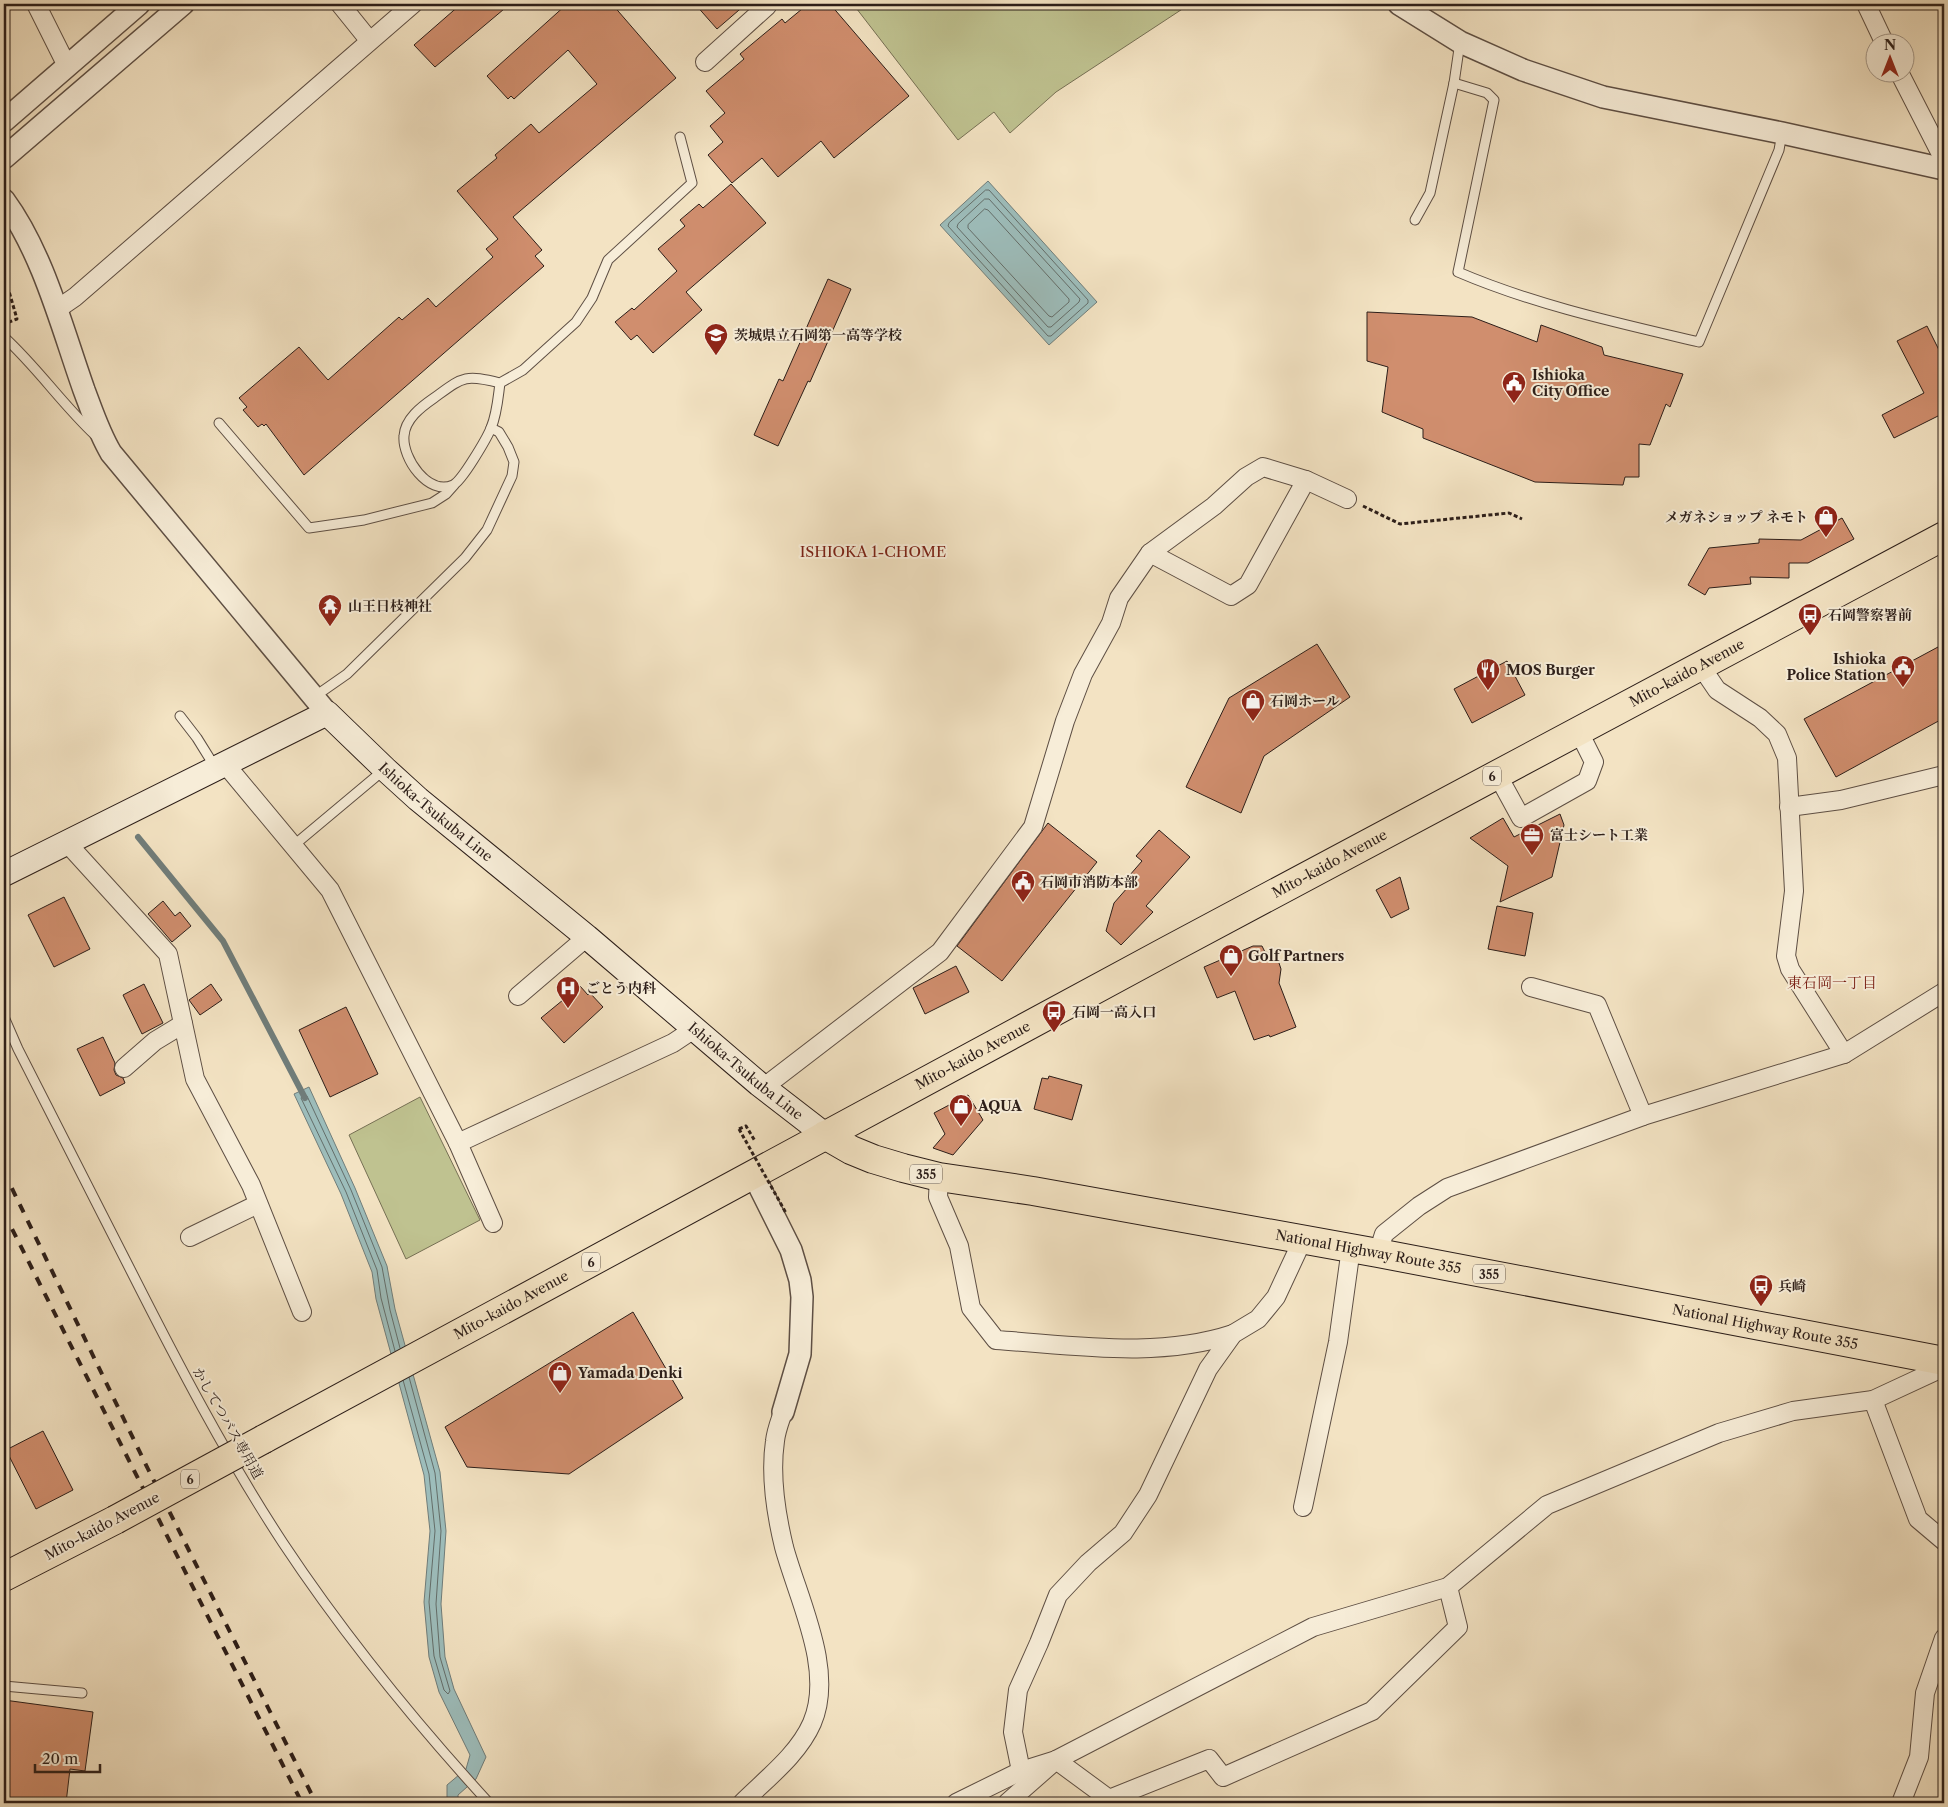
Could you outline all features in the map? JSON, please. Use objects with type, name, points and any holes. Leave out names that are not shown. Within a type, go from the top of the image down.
[{"type":"highway","name":"Mito-kaido Avenue","points":[[4,1577],[115,1520],[1578,730],[1944,536]]},
{"type":"highway","name":"National Highway Route 355","points":[[826,1135],[851,1150],[873,1159],[939,1176],[1032,1190],[1378,1252],[1944,1361]]},
{"type":"main road","points":[[4,874],[221,767],[321,705]]},
{"type":"main road","name":"Ishioka-Tsukuba Line","points":[[321,705],[384,770],[418,799],[587,937],[764,1087],[826,1135]]},
{"type":"street","points":[[36,4],[67,66]]},
{"type":"street","points":[[4,121],[138,4]]},
{"type":"street","points":[[4,158],[182,4]]},
{"type":"street","points":[[340,4],[370,40]]},
{"type":"street","points":[[56,310],[75,296],[412,4]]},
{"type":"street","points":[[705,62],[767,6],[766,4]]},
{"type":"street","points":[[1399,4],[1460,42],[1523,70],[1603,97],[1782,133],[1944,169]]},
{"type":"street","points":[[1866,4],[1879,32]]},
{"type":"street","points":[[1904,82],[1944,160]]},
{"type":"street","points":[[4,200],[16,217],[33,249],[96,422],[108,447],[321,705]]},
{"type":"street","points":[[764,1087],[940,952],[1032,827],[1065,722],[1083,674],[1111,623],[1119,598],[1150,553],[1214,506],[1246,478],[1263,467],[1306,480],[1347,499]]},
{"type":"street","points":[[1150,553],[1231,596],[1248,585],[1306,480]]},
{"type":"street","points":[[1700,665],[1717,690],[1760,718],[1777,734],[1787,758],[1794,891],[1786,956],[1790,969],[1844,1054]]},
{"type":"street","points":[[1497,774],[1521,818],[1587,781],[1594,762],[1578,730]]},
{"type":"street","points":[[221,767],[330,890],[458,1143],[493,1223]]},
{"type":"street","points":[[1789,807],[1841,800],[1944,775]]},
{"type":"street","points":[[67,843],[168,954],[195,1079],[251,1186],[302,1312]]},
{"type":"street","points":[[518,996],[587,937]]},
{"type":"street","points":[[1531,987],[1597,1005],[1643,1116]]},
{"type":"street","points":[[1378,1252],[1384,1234],[1419,1206],[1447,1188],[1643,1116],[1844,1054],[1944,992]]},
{"type":"street","points":[[124,1068],[155,1041],[183,1024]]},
{"type":"street","points":[[458,1143],[673,1043],[694,1029]]},
{"type":"street","points":[[742,1803],[793,1752],[801,1741],[811,1724],[819,1695],[815,1655],[805,1610],[784,1546],[776,1501],[774,1463],[775,1440],[800,1354],[802,1297],[800,1280],[791,1250],[753,1174]]},
{"type":"street","points":[[939,1176],[938,1197],[959,1246],[971,1308],[996,1340],[1145,1349],[1217,1339],[1233,1334],[1258,1319],[1276,1297],[1303,1239]]},
{"type":"street","points":[[190,1237],[258,1204]]},
{"type":"street","points":[[1303,1507],[1338,1342],[1351,1248]]},
{"type":"street","points":[[1021,1771],[1013,1732],[1018,1690],[1058,1595],[1088,1563],[1124,1533],[1148,1496],[1208,1369],[1233,1334]]},
{"type":"street","points":[[956,1803],[1021,1771],[1056,1760],[1313,1627],[1448,1587],[1547,1505],[1719,1433],[1793,1411],[1874,1400],[1944,1367]]},
{"type":"street","points":[[1874,1400],[1918,1520],[1944,1541]]},
{"type":"street","points":[[1056,1760],[1109,1799],[1209,1759],[1223,1777],[1372,1711],[1458,1627],[1448,1587]]},
{"type":"street","points":[[1901,1803],[1919,1757],[1925,1692],[1944,1638]]},
{"type":"street","points":[[1010,1802],[1056,1760]]},
{"type":"lane","points":[[1415,220],[1430,193],[1454,83],[1460,42]]},
{"type":"lane","points":[[1454,83],[1487,93],[1494,100],[1458,272],[1488,285],[1607,320],[1699,342],[1779,150],[1782,133]]},
{"type":"lane","points":[[454,485],[439,487],[424,480],[418,472],[408,457],[404,436],[409,422],[419,408],[460,378],[479,378],[500,383],[523,370],[576,322],[592,298],[608,260],[692,182],[680,137]]},
{"type":"lane","points":[[4,337],[24,356],[77,418],[108,447]]},
{"type":"lane","points":[[219,423],[309,528],[364,520],[432,503],[446,494],[465,472],[491,428],[498,403],[500,383]]},
{"type":"lane","points":[[321,705],[329,688],[354,667],[465,558],[487,530],[512,476],[514,462],[499,432],[491,428]]},
{"type":"lane","points":[[180,716],[221,767]]},
{"type":"lane","points":[[293,846],[384,770]]},
{"type":"lane","name":"かしてつバス専用道","points":[[4,1017],[18,1049],[178,1365],[281,1541],[306,1579],[357,1647],[451,1761],[489,1803]]},
{"type":"lane","points":[[4,1686],[82,1693]]},
{"type":"path","points":[[4,274],[17,320],[6,323]]},
{"type":"path","points":[[1347,499],[1400,524],[1509,513],[1522,519]]},
{"type":"path","points":[[755,1141],[746,1126],[739,1129],[786,1214]]},
{"type":"green space","points":[[853,4],[1190,4],[1056,92],[1010,133],[994,112],[958,140]]},
{"type":"green space","points":[[420,1097],[480,1220],[406,1259],[349,1135]]},
{"type":"water","points":[[988,181],[1097,302],[1049,345],[940,225]]},
{"type":"water","points":[[309,1087],[355,1188],[387,1266],[395,1309],[440,1472],[446,1531],[441,1604],[445,1657],[454,1689],[486,1757],[476,1779],[458,1795],[458,1803],[447,1803],[447,1785],[466,1769],[470,1755],[439,1692],[429,1657],[424,1602],[430,1531],[424,1475],[376,1299],[372,1272],[341,1194],[294,1094]]},
{"type":"building","points":[[461,4],[510,4],[435,67],[414,45]]},
{"type":"building","points":[[567,4],[612,4],[676,78],[513,217],[542,250],[535,256],[544,266],[304,475],[266,424],[258,427],[243,410],[247,407],[239,398],[299,347],[328,380],[399,317],[402,320],[428,298],[436,307],[493,257],[486,249],[498,239],[457,191],[497,158],[495,155],[531,124],[539,133],[597,84],[568,50],[514,99],[511,96],[508,99],[487,76]]},
{"type":"building","points":[[695,4],[746,4],[717,29]]},
{"type":"building","points":[[808,4],[830,4],[909,96],[834,158],[821,141],[778,177],[762,158],[732,183],[708,155],[723,142],[710,126],[725,113],[706,91],[744,59],[740,54],[782,19],[785,23]]},
{"type":"building","points":[[731,184],[766,223],[686,292],[702,310],[653,353],[637,335],[631,340],[615,322],[632,308],[634,310],[677,271],[658,249],[685,226],[680,220],[699,204],[703,208]]},
{"type":"building","points":[[828,279],[851,289],[810,382],[808,381],[778,446],[754,435],[779,379],[783,381]]},
{"type":"building","name":"Ishioka City Office","points":[[1367,312],[1472,317],[1537,342],[1541,325],[1602,347],[1604,355],[1683,374],[1670,407],[1666,404],[1650,445],[1639,444],[1639,477],[1625,477],[1623,485],[1535,482],[1423,438],[1423,429],[1382,412],[1388,367],[1367,361]]},
{"type":"building","points":[[1927,326],[1944,360],[1944,413],[1894,438],[1882,415],[1924,393],[1897,341]]},
{"type":"building","points":[[1842,518],[1854,539],[1808,563],[1789,563],[1789,578],[1750,577],[1751,584],[1709,588],[1705,595],[1688,585],[1709,548],[1759,543],[1759,539],[1801,540]]},
{"type":"building","points":[[1317,644],[1350,697],[1264,756],[1241,813],[1186,787],[1229,698]]},
{"type":"building","name":"Ishioka Police Station","points":[[1938,647],[1944,659],[1944,718],[1836,777],[1804,719]]},
{"type":"building","points":[[1507,661],[1525,695],[1472,723],[1454,689]]},
{"type":"building","points":[[1560,814],[1564,825],[1552,877],[1500,902],[1508,866],[1470,838],[1503,818],[1514,837]]},
{"type":"building","points":[[1048,823],[1097,862],[1002,981],[957,946]]},
{"type":"building","points":[[1159,830],[1190,857],[1146,906],[1153,912],[1121,945],[1106,931],[1114,903],[1128,887],[1123,883],[1142,861],[1136,856]]},
{"type":"building","points":[[1400,877],[1409,909],[1391,918],[1376,890]]},
{"type":"building","points":[[64,897],[90,949],[54,967],[28,915]]},
{"type":"building","points":[[163,901],[175,916],[180,912],[191,926],[172,942],[148,914]]},
{"type":"building","points":[[1497,906],[1533,913],[1525,956],[1488,949]]},
{"type":"building","points":[[1253,946],[1262,946],[1265,952],[1276,954],[1281,969],[1279,983],[1296,1027],[1270,1037],[1269,1035],[1254,1040],[1235,991],[1217,998],[1204,967]]},
{"type":"building","points":[[956,966],[969,992],[925,1014],[913,988]]},
{"type":"building","points":[[144,984],[163,1023],[142,1034],[123,995]]},
{"type":"building","points":[[211,984],[222,1000],[200,1015],[189,1000]]},
{"type":"building","points":[[580,986],[588,995],[590,993],[603,1007],[564,1043],[541,1018]]},
{"type":"building","points":[[346,1007],[378,1074],[330,1097],[299,1030]]},
{"type":"building","points":[[103,1037],[115,1063],[114,1070],[116,1075],[123,1078],[125,1083],[100,1096],[77,1049]]},
{"type":"building","points":[[1049,1076],[1082,1085],[1072,1120],[1034,1109],[1042,1078],[1048,1079]]},
{"type":"building","points":[[968,1095],[983,1120],[953,1155],[933,1148],[945,1134],[934,1113]]},
{"type":"building","points":[[633,1312],[683,1398],[569,1474],[467,1467],[445,1427]]},
{"type":"building","points":[[43,1431],[73,1490],[36,1509],[6,1450]]},
{"type":"building","points":[[4,1700],[93,1712],[85,1771],[70,1769],[66,1803],[24,1803],[4,1799]]},
{"type":"waterway","points":[[138,837],[223,941],[305,1098]]},
{"type":"railway","points":[[4,1172],[148,1469],[316,1803]]},
{"type":"railway","points":[[4,1213],[302,1803]]},
{"type":"place","name":"茨城県立石岡第一高等学校","points":[[716,356]]},
{"type":"place","name":"Ishioka City Office","points":[[1514,404]]},
{"type":"place","name":"メガネショップ ネモト","points":[[1826,538]]},
{"type":"place","name":"山王日枝神社","points":[[330,627]]},
{"type":"place","name":"石岡警察署前","points":[[1810,636]]},
{"type":"place","name":"Ishioka Police Station","points":[[1903,688]]},
{"type":"place","name":"MOS Burger","points":[[1488,691]]},
{"type":"place","name":"石岡ホール","points":[[1253,722]]},
{"type":"place","name":"富士シート工業","points":[[1532,856]]},
{"type":"place","name":"石岡市消防本部","points":[[1023,903]]},
{"type":"place","name":"Golf Partners","points":[[1231,977]]},
{"type":"place","name":"ごとう内科","points":[[568,1009]]},
{"type":"place","name":"石岡一高入口","points":[[1054,1033]]},
{"type":"place","name":"AQUA","points":[[961,1127]]},
{"type":"place","name":"兵崎","points":[[1761,1307]]},
{"type":"place","name":"Yamada Denki","points":[[560,1394]]},
{"type":"district","name":"ISHIOKA 1-CHOME","points":[[873,551]]},
{"type":"district","name":"東石岡一丁目","points":[[1832,982]]}]
